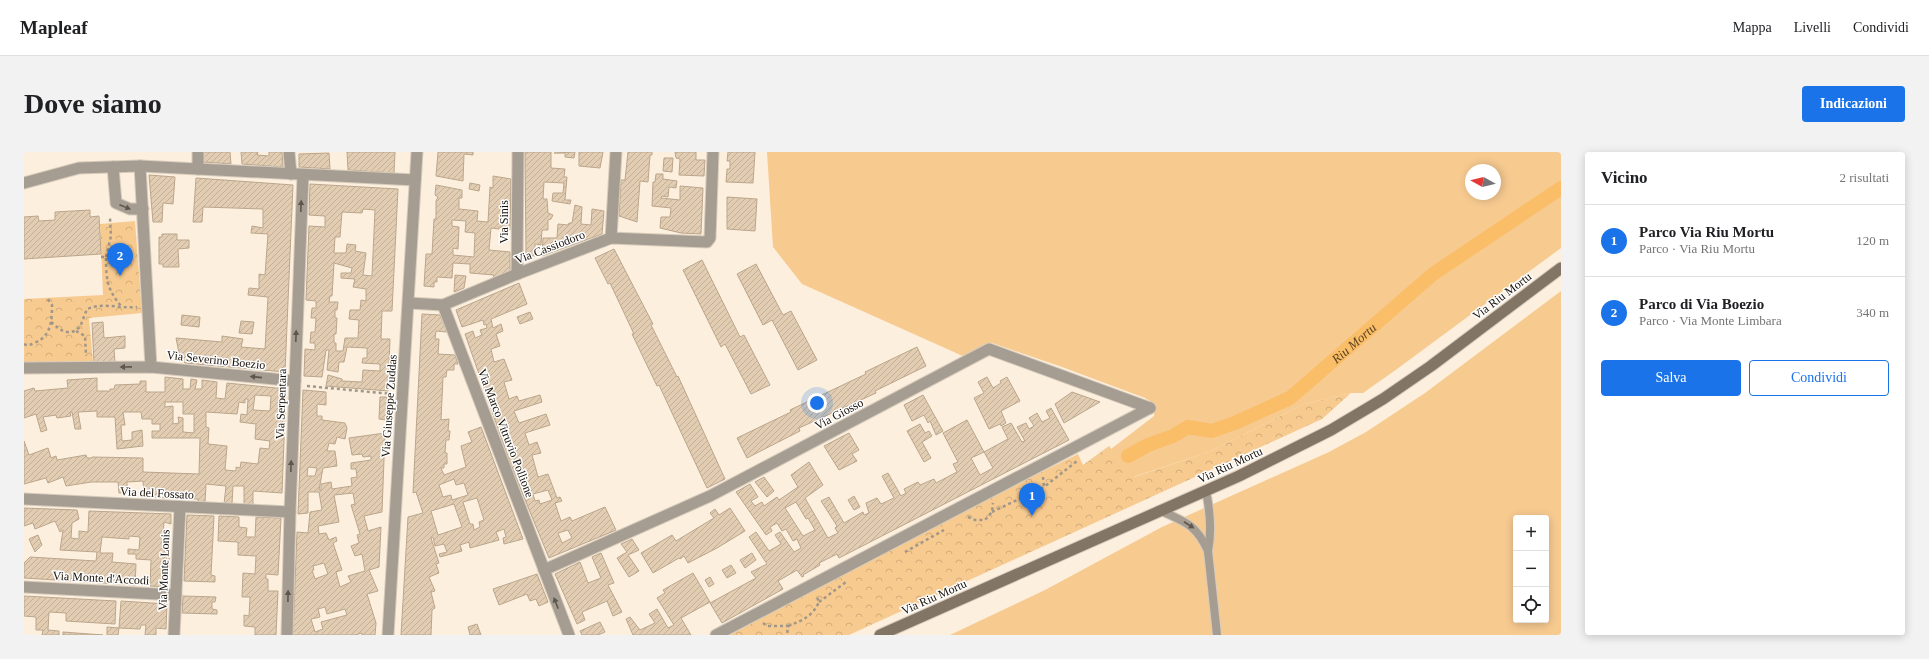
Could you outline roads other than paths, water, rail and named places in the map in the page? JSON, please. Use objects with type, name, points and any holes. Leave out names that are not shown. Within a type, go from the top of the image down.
[{"type":"main road","name":"Via Riu Mortu","points":[[880,635],[1283,455],[1331,430],[1383,399],[1431,366],[1561,268]]},
{"type":"street","points":[[198,152],[198,169]]},
{"type":"street","points":[[289,152],[291,174]]},
{"type":"street","name":"Via Giuseppe Zuddas","points":[[388,635],[417,152]]},
{"type":"street","name":"Via Sinis","points":[[517,274],[518,152]]},
{"type":"street","points":[[611,238],[616,152]]},
{"type":"street","name":"Via Cassiodoro","points":[[409,303],[443,305],[517,274],[611,238],[707,242],[710,238],[713,152]]},
{"type":"street","points":[[140,166],[151,367]]},
{"type":"street","points":[[24,183],[79,168],[140,166],[415,180]]},
{"type":"street","points":[[113,167],[116,203],[130,209],[143,209]]},
{"type":"street","name":"Via Serpentara","points":[[287,635],[294,381],[303,175]]},
{"type":"street","name":"Via Marco Vitruvio Pollione","points":[[443,305],[568,635]]},
{"type":"street","name":"Via Giosso","points":[[544,570],[710,496],[989,349],[1150,408],[716,635]]},
{"type":"street","name":"Via Severino Boezio","points":[[24,368],[151,367],[294,381]]},
{"type":"street","name":"Via del Fossato","points":[[24,499],[290,512]]},
{"type":"street","name":"Via Monte Lonis","points":[[174,635],[180,507]]},
{"type":"street","name":"Via Monte d'Accodi","points":[[24,587],[176,595]]},
{"type":"lane","points":[[1206,490],[1210,513],[1211,532],[1208,551],[1217,635]]},
{"type":"lane","points":[[1159,510],[1181,520],[1197,531],[1208,551]]},
{"type":"waterway","name":"Riu Mortu","points":[[1128,456],[1148,445],[1173,436],[1188,427],[1212,431],[1237,422],[1290,398],[1433,274],[1561,188]]},
{"type":"place","name":"Parco di Via Boezio","points":[[120,276]]},
{"type":"place","name":"Parco Via Riu Mortu","points":[[1032,516]]}]
